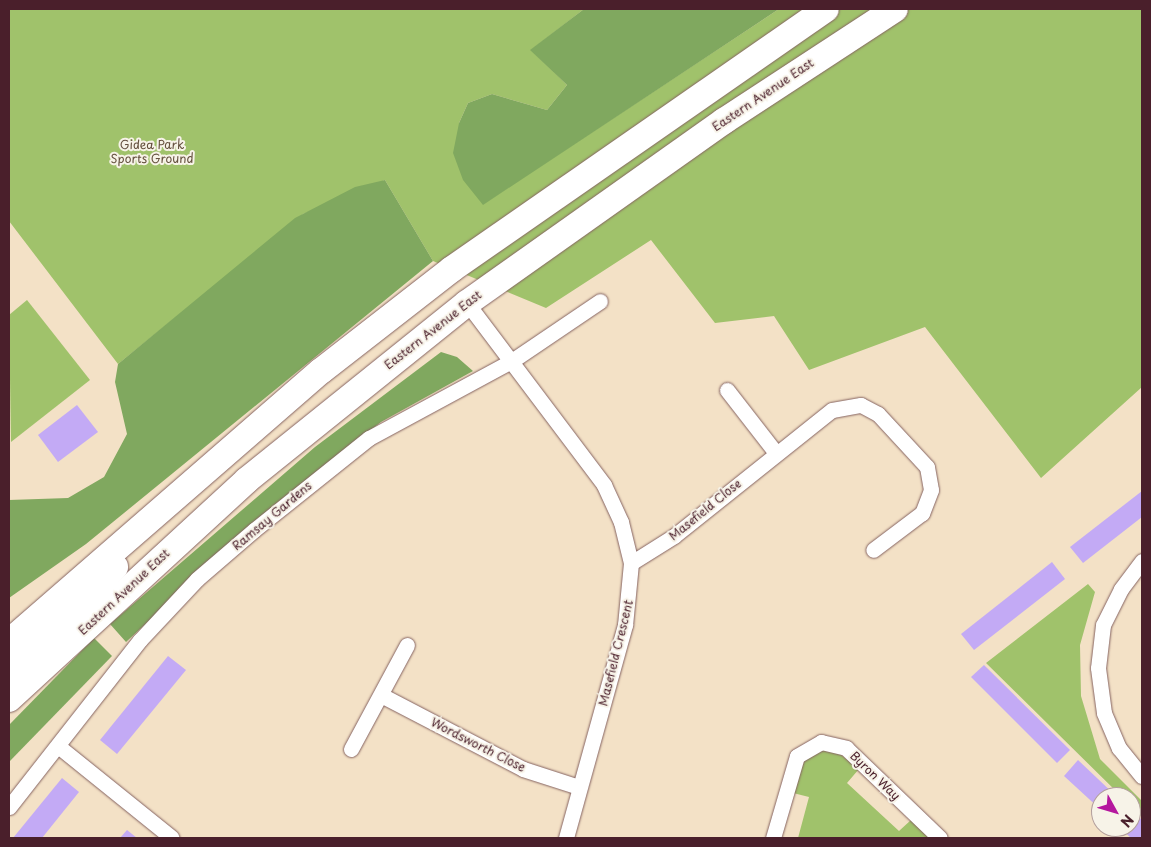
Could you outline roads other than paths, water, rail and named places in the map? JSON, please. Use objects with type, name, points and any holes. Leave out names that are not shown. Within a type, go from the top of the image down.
[{"type":"highway","points":[[9,642],[194,479],[321,371],[452,270],[826,9]]},
{"type":"highway","name":"Eastern Avenue East","points":[[9,699],[247,480],[467,303],[724,120],[895,9]]},
{"type":"highway","points":[[85,601],[194,479]]},
{"type":"highway","points":[[9,670],[85,601],[247,480]]},
{"type":"street","name":"Ramsay Gardens","points":[[9,807],[140,640],[197,580],[254,530],[369,438],[513,360],[600,301]]},
{"type":"street","name":"Masefield Crescent","points":[[467,303],[513,360],[604,485],[631,563],[625,625],[566,838]]},
{"type":"street","points":[[728,390],[776,453]]},
{"type":"street","name":"Masefield Close","points":[[631,563],[674,536],[832,410],[861,405],[878,414],[927,467],[931,490],[922,514],[874,550]]},
{"type":"street","points":[[1142,561],[1120,589],[1103,625],[1098,668],[1107,721],[1119,748],[1142,776]]},
{"type":"street","points":[[351,749],[407,644]]},
{"type":"street","name":"Wordsworth Close","points":[[381,695],[522,769],[579,787]]},
{"type":"street","name":"Byron Way","points":[[772,838],[798,756],[812,744],[832,742],[846,748],[940,838]]},
{"type":"street","points":[[58,746],[172,838]]},
{"type":"park label","name":"Gidea Park Sports Ground","points":[[152,152]]}]
